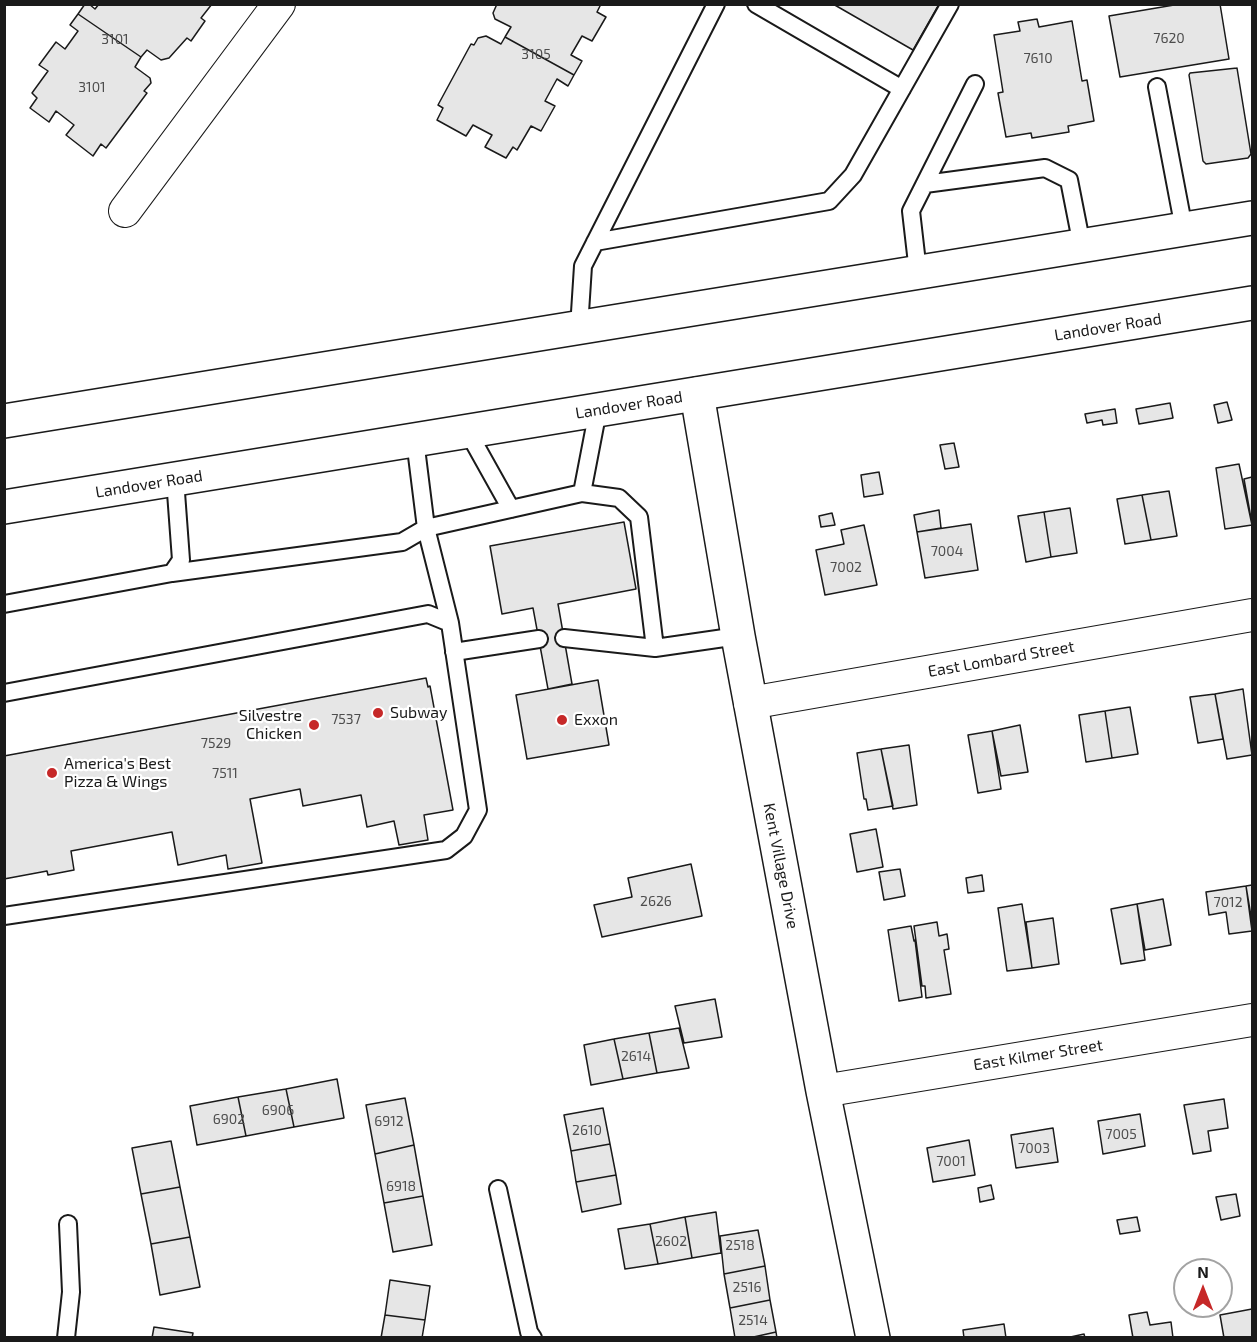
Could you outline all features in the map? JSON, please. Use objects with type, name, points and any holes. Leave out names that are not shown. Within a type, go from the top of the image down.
[{"type":"main road","points":[[4,422],[1252,218]]},
{"type":"main road","name":"Landover Road","points":[[4,507],[1252,303]]},
{"type":"main road","name":"Kent Village Drive","points":[[697,394],[750,703],[823,1091],[873,1338]]},
{"type":"street","points":[[125,211],[279,4]]},
{"type":"street","name":"East Lombard Street","points":[[750,703],[1252,615]]},
{"type":"street","name":"East Kilmer Street","points":[[823,1091],[1252,1020]]},
{"type":"lane","points":[[579,328],[583,266],[716,4]]},
{"type":"lane","points":[[756,4],[902,89]]},
{"type":"lane","points":[[595,242],[829,201],[853,176],[950,4]]},
{"type":"lane","points":[[918,272],[911,211],[975,84]]},
{"type":"lane","points":[[1157,87],[1184,229]]},
{"type":"lane","points":[[925,184],[1045,168],[1069,180],[1082,246]]},
{"type":"lane","points":[[582,493],[598,410]]},
{"type":"lane","points":[[468,432],[511,509]]},
{"type":"lane","points":[[4,916],[446,850],[464,836],[478,810],[450,624],[426,528],[415,440]]},
{"type":"lane","points":[[172,573],[181,560],[175,479]]},
{"type":"lane","points":[[4,604],[172,573],[402,542],[426,528],[582,493],[619,498],[639,518],[655,648]]},
{"type":"lane","points":[[4,693],[428,614],[450,624]]},
{"type":"lane","points":[[564,638],[655,648],[738,636]]},
{"type":"lane","points":[[454,652],[538,639]]},
{"type":"lane","points":[[498,1189],[529,1332],[533,1338]]},
{"type":"lane","points":[[66,1338],[71,1292],[68,1224]]},
{"type":"building","points":[[85,4],[95,9],[99,4],[212,4],[201,18],[205,21],[191,41],[187,38],[169,58],[161,60],[147,50],[141,57],[78,14]]},
{"type":"building","points":[[497,4],[601,4],[597,12],[606,17],[592,41],[582,36],[571,55],[582,61],[574,75],[505,37],[511,27],[495,19],[493,13]]},
{"type":"building","points":[[833,4],[939,4],[913,50]]},
{"type":"building","points":[[1180,4],[1220,4],[1229,59],[1120,77],[1109,16]]},
{"type":"building","points":[[78,14],[141,57],[135,67],[150,78],[151,83],[144,91],[147,93],[106,148],[101,144],[93,156],[66,135],[74,125],[56,111],[49,122],[30,108],[37,98],[32,93],[48,71],[39,65],[56,42],[65,49],[78,31],[70,25]]},
{"type":"building","points":[[1037,19],[1039,27],[1072,21],[1082,81],[1087,80],[1094,121],[1068,126],[1069,132],[1032,138],[1031,133],[1006,137],[998,93],[1003,92],[994,35],[1020,31],[1018,22]]},
{"type":"building","points":[[486,36],[501,44],[505,37],[574,75],[568,86],[557,79],[545,101],[555,106],[541,131],[531,126],[517,150],[513,147],[506,158],[485,147],[492,135],[473,125],[466,136],[437,120],[443,108],[438,105],[471,44],[474,45],[478,38]]},
{"type":"building","points":[[1237,68],[1251,154],[1248,158],[1206,164],[1203,161],[1189,75],[1190,73]]},
{"type":"building","points":[[1227,402],[1232,420],[1218,423],[1214,405]]},
{"type":"building","points":[[1170,403],[1173,418],[1139,424],[1136,409]]},
{"type":"building","points":[[1115,409],[1117,423],[1103,425],[1102,420],[1087,423],[1085,414]]},
{"type":"building","points":[[954,443],[959,467],[945,469],[940,445]]},
{"type":"building","points":[[1239,464],[1252,525],[1225,529],[1216,468]]},
{"type":"building","points":[[879,472],[883,494],[864,497],[861,475]]},
{"type":"building","points":[[1252,477],[1252,524],[1244,479]]},
{"type":"building","points":[[1169,491],[1177,536],[1151,540],[1142,495]]},
{"type":"building","points":[[1142,495],[1151,540],[1125,544],[1117,499]]},
{"type":"building","points":[[1070,508],[1077,553],[1051,557],[1044,512]]},
{"type":"building","points":[[939,510],[941,528],[917,532],[914,515]]},
{"type":"building","points":[[1044,512],[1051,557],[1026,562],[1018,516]]},
{"type":"building","points":[[832,513],[835,525],[821,527],[819,516]]},
{"type":"building","points":[[624,522],[636,589],[558,604],[572,684],[548,689],[533,608],[502,614],[490,546]]},
{"type":"building","points":[[971,524],[978,570],[925,578],[917,532]]},
{"type":"building","points":[[864,525],[877,585],[825,595],[816,550],[844,544],[841,530]]},
{"type":"building","points":[[426,678],[428,687],[430,686],[453,810],[424,815],[428,840],[399,845],[394,821],[367,827],[361,795],[303,806],[300,789],[250,799],[262,863],[228,869],[226,855],[178,865],[172,832],[71,851],[74,870],[48,875],[47,871],[4,879],[4,756]]},
{"type":"building","name":"Exxon","points":[[598,680],[609,745],[527,759],[516,695]]},
{"type":"building","points":[[1243,689],[1252,755],[1227,759],[1215,694]]},
{"type":"building","points":[[1215,694],[1223,739],[1198,743],[1190,697]]},
{"type":"building","points":[[1130,707],[1138,754],[1112,758],[1105,711]]},
{"type":"building","points":[[1105,711],[1112,758],[1086,762],[1079,715]]},
{"type":"building","points":[[1020,725],[1028,772],[1001,776],[992,731]]},
{"type":"building","points":[[992,731],[1001,789],[978,793],[968,735]]},
{"type":"building","points":[[909,745],[917,805],[893,809],[881,749]]},
{"type":"building","points":[[881,749],[893,806],[868,810],[866,799],[864,799],[857,753]]},
{"type":"building","points":[[876,829],[883,867],[857,872],[850,834]]},
{"type":"building","points":[[691,864],[702,916],[602,937],[594,905],[632,897],[628,878]]},
{"type":"building","points":[[900,869],[905,896],[884,900],[879,872]]},
{"type":"building","points":[[982,875],[984,891],[968,893],[966,878]]},
{"type":"building","points":[[1252,885],[1252,922],[1246,886]]},
{"type":"building","points":[[1246,886],[1252,931],[1229,934],[1226,912],[1209,915],[1206,892]]},
{"type":"building","points":[[1163,899],[1171,945],[1145,950],[1137,904]]},
{"type":"building","points":[[1022,904],[1032,968],[1007,971],[998,908]]},
{"type":"building","points":[[1137,904],[1145,960],[1121,964],[1111,909]]},
{"type":"building","points":[[1053,918],[1059,964],[1032,968],[1026,922]]},
{"type":"building","points":[[937,922],[939,936],[947,934],[949,949],[944,950],[951,994],[926,998],[925,986],[922,986],[914,926]]},
{"type":"building","points":[[911,926],[915,940],[922,997],[899,1001],[888,930]]},
{"type":"building","points":[[715,999],[722,1037],[684,1043],[675,1006]]},
{"type":"building","points":[[679,1028],[689,1068],[657,1073],[649,1033]]},
{"type":"building","points":[[649,1033],[657,1073],[623,1079],[614,1039]]},
{"type":"building","points":[[614,1039],[623,1079],[591,1085],[584,1045]]},
{"type":"building","points":[[337,1079],[344,1118],[294,1127],[286,1089]]},
{"type":"building","points":[[286,1089],[294,1127],[246,1136],[238,1097]]},
{"type":"building","points":[[238,1097],[246,1136],[197,1145],[190,1106]]},
{"type":"building","points":[[405,1098],[414,1145],[375,1154],[366,1105]]},
{"type":"building","points":[[1224,1099],[1228,1128],[1208,1131],[1211,1151],[1193,1154],[1184,1105]]},
{"type":"building","points":[[603,1108],[610,1144],[571,1151],[564,1115]]},
{"type":"building","points":[[1140,1114],[1145,1146],[1103,1154],[1098,1121]]},
{"type":"building","points":[[1053,1128],[1058,1162],[1016,1168],[1011,1135]]},
{"type":"building","points":[[969,1140],[975,1175],[933,1182],[927,1148]]},
{"type":"building","points":[[171,1141],[180,1187],[141,1194],[132,1148]]},
{"type":"building","points":[[610,1144],[616,1175],[576,1182],[571,1151]]},
{"type":"building","points":[[414,1145],[423,1196],[384,1203],[375,1154]]},
{"type":"building","points":[[616,1175],[621,1204],[582,1212],[576,1182]]},
{"type":"building","points":[[991,1185],[994,1199],[980,1202],[978,1188]]},
{"type":"building","points":[[180,1187],[190,1237],[151,1244],[141,1194]]},
{"type":"building","points":[[1236,1194],[1240,1216],[1221,1220],[1216,1197]]},
{"type":"building","points":[[423,1196],[432,1245],[393,1252],[384,1203]]},
{"type":"building","points":[[716,1212],[721,1253],[692,1258],[685,1217]]},
{"type":"building","points":[[685,1217],[692,1258],[658,1264],[650,1224]]},
{"type":"building","points":[[1137,1217],[1140,1231],[1120,1234],[1117,1220]]},
{"type":"building","points":[[650,1224],[658,1264],[625,1269],[618,1229]]},
{"type":"building","points":[[758,1230],[765,1266],[724,1274],[720,1236]]},
{"type":"building","points":[[190,1237],[200,1287],[160,1295],[151,1244]]},
{"type":"building","points":[[765,1266],[770,1300],[730,1308],[724,1274]]},
{"type":"building","points":[[390,1280],[430,1286],[425,1320],[385,1315]]},
{"type":"building","points":[[770,1300],[776,1332],[749,1338],[735,1338],[730,1308]]},
{"type":"building","points":[[1252,1309],[1252,1338],[1224,1338],[1221,1318],[1233,1318],[1233,1313]]},
{"type":"building","points":[[1147,1312],[1150,1325],[1171,1322],[1173,1338],[1133,1338],[1129,1315]]},
{"type":"building","points":[[385,1315],[425,1320],[422,1338],[381,1338]]},
{"type":"building","points":[[1004,1324],[1006,1338],[964,1338],[963,1330]]},
{"type":"building","points":[[154,1327],[193,1333],[192,1338],[152,1338]]},
{"type":"building","points":[[776,1332],[777,1338],[749,1338]]},
{"type":"building","points":[[1084,1334],[1085,1338],[1066,1338]]},
{"type":"place","name":"Subway","points":[[378,713]]},
{"type":"place","name":"Exxon","points":[[562,720]]},
{"type":"place","name":"Silvestre Chicken","points":[[314,725]]},
{"type":"place","name":"America's Best Pizza & Wings","points":[[52,773]]}]
